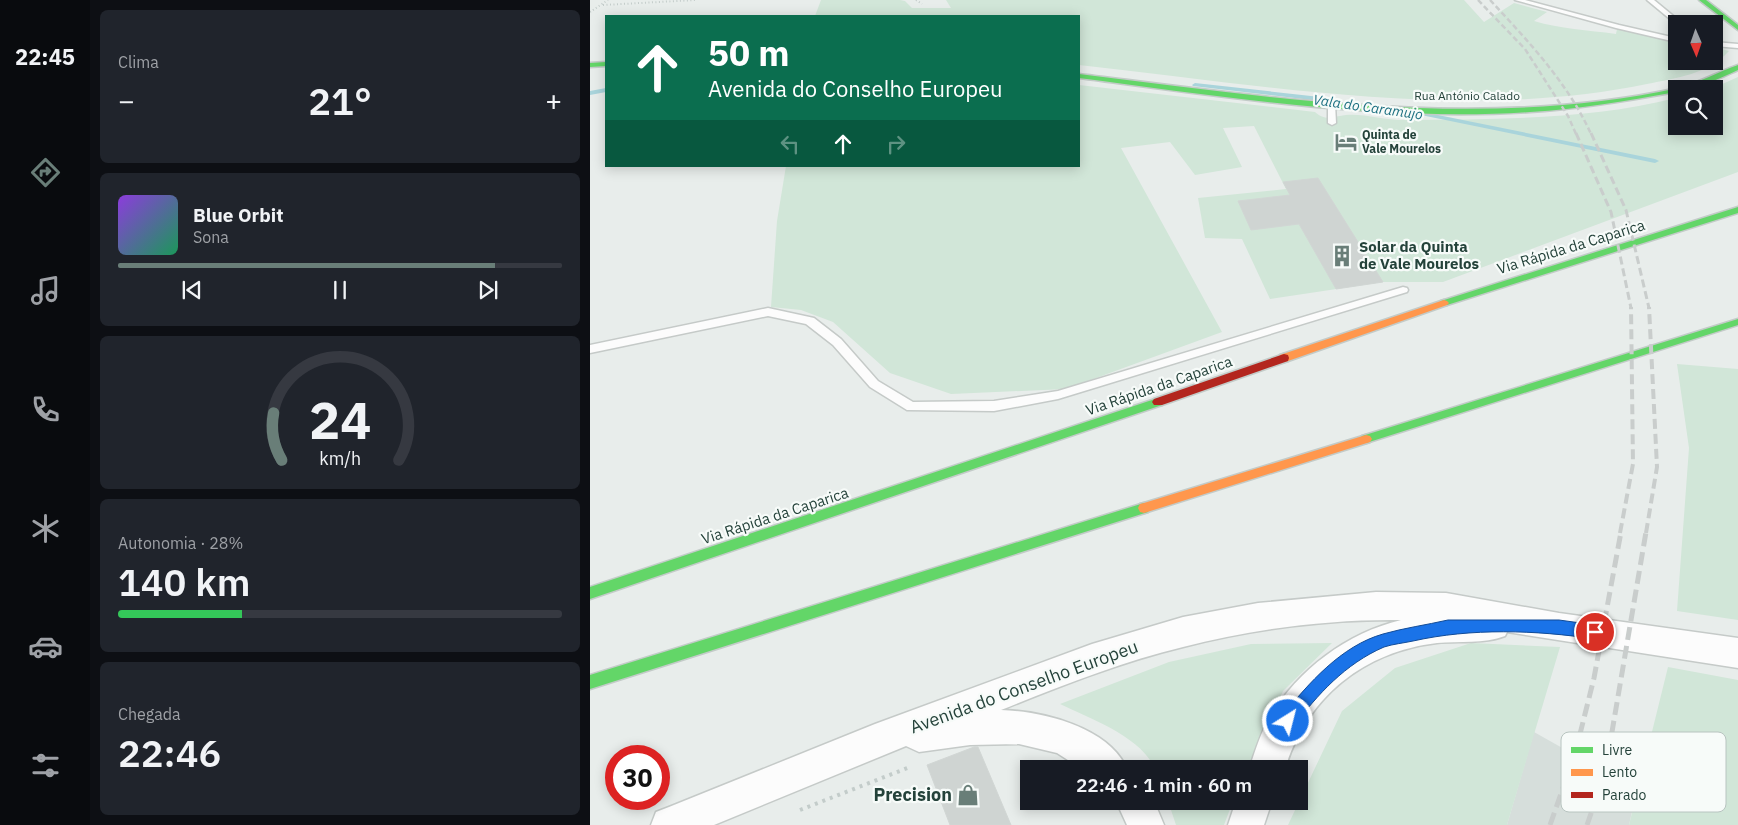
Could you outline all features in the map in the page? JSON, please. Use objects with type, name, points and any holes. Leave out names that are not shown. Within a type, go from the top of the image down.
[{"type":"main road","points":[[1702,0],[1738,28]]},
{"type":"main road","points":[[590,65],[605,64]]},
{"type":"main road","points":[[1712,80],[1738,67]]},
{"type":"main road","name":"Rua António Calado","points":[[1080,76],[1331,104],[1416,110],[1507,110],[1586,105],[1668,91]]},
{"type":"main road","name":"Via Rápida da Caparica","points":[[590,594],[1052,440],[1433,306],[1738,210]]},
{"type":"main road","points":[[590,682],[1738,322]]},
{"type":"street","name":"Avenida do Conselho Europeu","points":[[669,825],[875,741],[1092,658],[1183,632],[1258,617],[1376,606],[1446,607],[1559,627],[1738,653]]},
{"type":"street","points":[[1270,760],[1281,732],[1295,710],[1314,687],[1354,656],[1382,641],[1448,627],[1559,627]]},
{"type":"street","name":"Avenida do Conselho Europeu","points":[[875,741],[987,726],[1034,727],[1067,739],[1100,760]]},
{"type":"street","points":[[1138,810],[1146,825]]},
{"type":"street","points":[[1246,825],[1251,810]]},
{"type":"lane","points":[[1518,0],[1628,30],[1668,38]]},
{"type":"lane","points":[[1650,0],[1669,15]]},
{"type":"lane","points":[[1723,45],[1738,46]]},
{"type":"lane","points":[[1331,104],[1332,123]]},
{"type":"lane","points":[[590,349],[768,312],[810,321],[838,342],[874,384],[911,408],[994,406],[1058,395],[1403,290]]},
{"type":"path","points":[[590,12],[608,0]]},
{"type":"path","points":[[603,5],[696,0]]},
{"type":"path","points":[[916,0],[922,4]]},
{"type":"path","points":[[798,811],[917,764]]},
{"type":"shaded area","points":[[1534,732],[1561,747],[1561,812],[1632,812],[1629,825],[1507,825]]},
{"type":"green space","points":[[821,0],[900,0],[905,1],[912,8],[951,8],[946,0],[1464,0],[1484,22],[1514,3],[1547,12],[1534,21],[1544,24],[1616,34],[1617,29],[1668,40],[1668,70],[1702,70],[1669,80],[1577,95],[1507,100],[1435,100],[1292,90],[1080,65],[1080,15],[815,15]]},
{"type":"green space","points":[[1723,49],[1729,51],[1723,57]]},
{"type":"green space","points":[[1738,77],[1738,172],[1443,282],[1383,282],[1270,299],[1242,239],[1205,238],[1198,198],[1286,189],[1254,126],[1223,128],[1242,167],[1195,175],[1170,142],[1121,148],[1222,332],[1066,389],[951,394],[890,373],[833,322],[801,310],[771,307],[777,221],[786,167],[1080,167],[1080,85],[1315,112],[1326,118],[1346,115],[1400,120],[1543,117],[1610,111],[1668,100],[1668,135],[1723,135],[1723,84]]},
{"type":"green space","points":[[1677,364],[1738,369],[1738,620],[1677,611],[1689,448]]},
{"type":"green space","points":[[1332,643],[1283,691],[1251,760],[1149,760],[1139,747],[1127,738],[1099,722],[1060,704],[1169,662],[1251,644]]},
{"type":"green space","points":[[1471,643],[1560,647],[1507,825],[1288,825],[1295,810],[1308,810],[1308,783],[1342,711],[1395,668]]},
{"type":"green space","points":[[1668,667],[1738,680],[1738,825],[1629,825],[1632,812],[1726,812],[1726,732],[1652,732]]},
{"type":"green space","points":[[1171,810],[1230,810],[1224,825],[1176,825]]},
{"type":"building","name":"Solar da Quinta de Vale Mourelos","points":[[1318,178],[1383,282],[1336,289],[1299,224],[1251,230],[1238,201],[1290,195],[1283,182]]},
{"type":"building","name":"Precision","points":[[978,747],[1011,825],[950,825],[927,765]]},
{"type":"waterway","name":"Vala do Caramujo","points":[[1195,85],[1320,99]]},
{"type":"waterway","name":"Vala do Caramujo","points":[[590,93],[605,90]]},
{"type":"waterway","name":"Vala do Caramujo","points":[[1418,113],[1655,161]]},
{"type":"railway","points":[[1478,0],[1525,49],[1568,116],[1576,134]]},
{"type":"railway","points":[[1490,0],[1533,47],[1559,80],[1582,115],[1591,134]]},
{"type":"railway","points":[[1576,133],[1611,212],[1631,308]]},
{"type":"railway","points":[[1591,133],[1626,210],[1649,308]]},
{"type":"railway","points":[[1620,533],[1633,464],[1631,307]]},
{"type":"railway","points":[[1646,533],[1657,467],[1649,307]]},
{"type":"railway","points":[[1580,732],[1594,678],[1621,532]]},
{"type":"railway","points":[[1612,732],[1646,532]]},
{"type":"railway","points":[[1550,825],[1561,794]]},
{"type":"railway","points":[[1587,825],[1592,812]]},
{"type":"traffic: fast","points":[[1702,0],[1738,28]]},
{"type":"traffic: fast","points":[[590,65],[605,64]]},
{"type":"traffic: fast","points":[[1711,80],[1738,67]]},
{"type":"traffic: fast","points":[[1080,76],[1302,102],[1378,109],[1454,111],[1529,110],[1603,103],[1668,91]]},
{"type":"traffic: fast","points":[[1444,303],[1738,210]]},
{"type":"traffic: fast","points":[[1366,439],[1738,322]]},
{"type":"traffic: fast","points":[[590,593],[1158,402]]},
{"type":"traffic: fast","points":[[590,682],[1144,508]]},
{"type":"traffic: slow","points":[[1284,358],[1444,303]]},
{"type":"traffic: slow","points":[[1144,508],[1366,439]]},
{"type":"traffic: jam","points":[[1158,402],[1284,358]]},
{"type":"place","name":"Quinta de Vale Mourelos","points":[[1346,142]]},
{"type":"place","name":"Solar da Quinta de Vale Mourelos","points":[[1342,256]]},
{"type":"place","name":"Precision","points":[[968,795]]},
{"type":"route","points":[[1288,721],[1314,687],[1328,675],[1354,656],[1382,641],[1410,633],[1448,627],[1559,627],[1595,632]]}]
